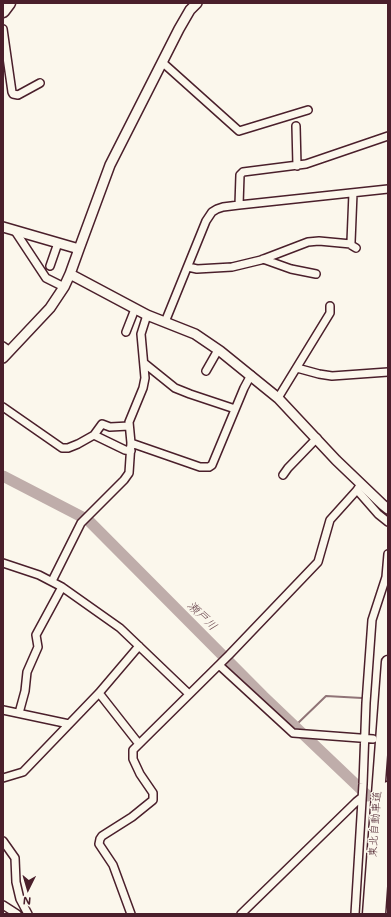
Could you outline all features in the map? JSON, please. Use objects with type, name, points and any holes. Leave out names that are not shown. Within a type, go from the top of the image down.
[{"type":"highway","points":[[3,10],[9,3]]},
{"type":"highway","name":"東北自動車道","points":[[369,914],[388,662]]},
{"type":"highway","name":"東北自動車道","points":[[379,914],[388,788]]},
{"type":"street","points":[[3,358],[7,348],[42,319],[64,287],[110,166],[162,62],[190,10],[197,3]]},
{"type":"street","points":[[3,29],[12,92],[18,95],[40,83]]},
{"type":"street","points":[[162,62],[239,131],[308,110]]},
{"type":"street","points":[[296,126],[297,166]]},
{"type":"street","points":[[239,205],[241,172],[297,166],[388,136]]},
{"type":"street","points":[[165,322],[208,217],[212,212],[223,207],[353,193],[388,186]]},
{"type":"street","points":[[188,267],[197,269],[232,267],[263,259],[308,242],[319,241],[354,246],[353,193]]},
{"type":"street","points":[[3,227],[79,249]]},
{"type":"street","points":[[16,231],[46,278],[64,287]]},
{"type":"street","points":[[50,266],[58,243]]},
{"type":"street","points":[[263,259],[291,269],[316,274]]},
{"type":"street","points":[[70,274],[147,315],[195,334],[251,375],[278,398],[317,438],[359,487],[378,514],[388,522]]},
{"type":"street","points":[[278,398],[330,313],[330,306]]},
{"type":"street","points":[[126,332],[135,309]]},
{"type":"street","points":[[52,580],[81,523],[124,480],[129,473],[131,451],[129,426],[130,417],[144,388],[145,378],[141,334],[147,315]]},
{"type":"street","points":[[206,371],[218,350]]},
{"type":"street","points":[[144,363],[175,388],[235,409]]},
{"type":"street","points":[[297,368],[332,376],[388,372]]},
{"type":"street","points":[[131,443],[200,467],[209,467],[212,465],[244,388],[251,375]]},
{"type":"street","points":[[3,407],[62,448],[68,448],[78,444],[94,435],[102,424],[110,427],[129,426]]},
{"type":"street","points":[[94,435],[125,450],[131,451]]},
{"type":"street","points":[[283,475],[317,438]]},
{"type":"street","points":[[359,487],[388,509]]},
{"type":"street","points":[[132,914],[113,865],[99,844],[102,836],[132,817],[153,800],[153,793],[140,774],[133,759],[134,750],[224,660],[318,562],[330,520],[359,487]]},
{"type":"street","points":[[355,914],[372,620],[386,577],[388,554]]},
{"type":"street","points":[[3,563],[52,580],[62,587],[120,628],[189,694]]},
{"type":"street","points":[[19,713],[25,691],[27,672],[38,647],[36,635],[62,587]]},
{"type":"street","points":[[3,778],[23,772],[99,693],[139,646]]},
{"type":"street","points":[[224,660],[292,733],[373,740]]},
{"type":"street","points":[[99,693],[139,744]]},
{"type":"street","points":[[3,710],[69,724]]},
{"type":"street","points":[[241,914],[362,797]]},
{"type":"street","points":[[3,841],[15,858],[16,882],[20,899],[28,914]]},
{"type":"street","points":[[3,905],[17,914]]},
{"type":"waterway","name":"瀬戸川","points":[[3,476],[88,520],[263,696],[368,796]]},
{"type":"waterway","points":[[295,726],[326,696],[362,698]]}]
